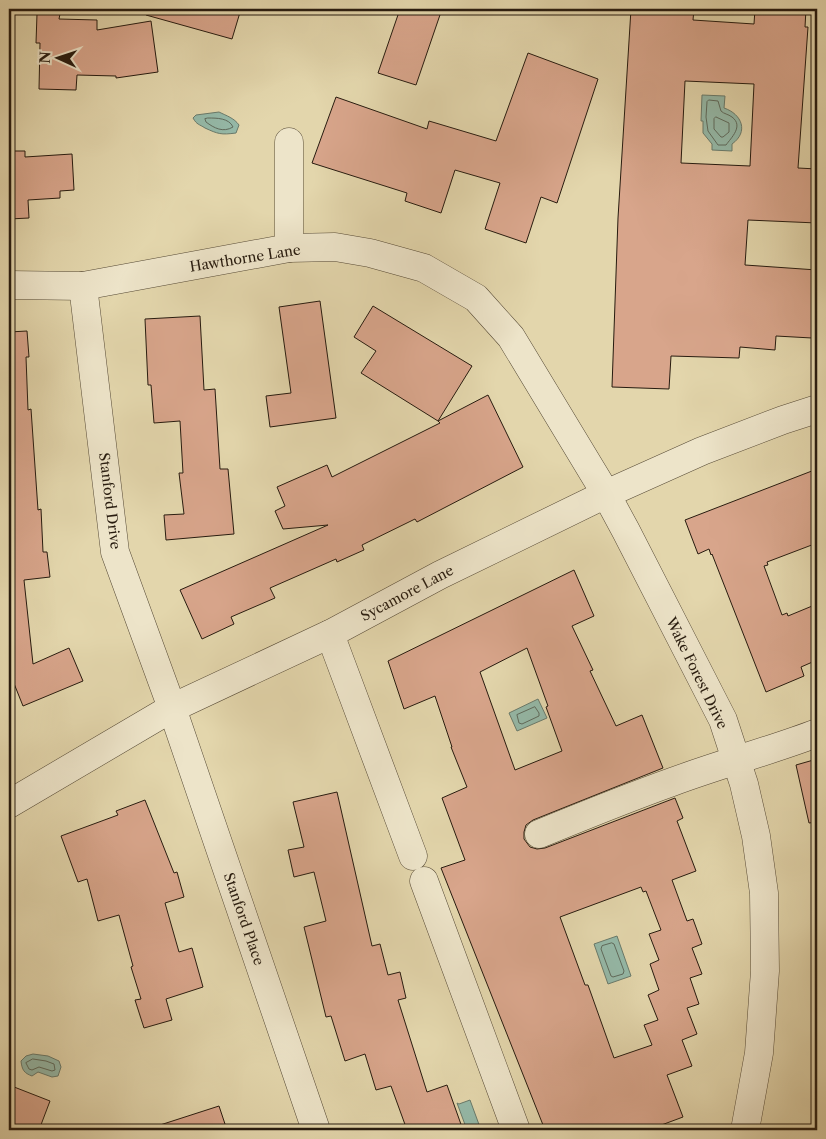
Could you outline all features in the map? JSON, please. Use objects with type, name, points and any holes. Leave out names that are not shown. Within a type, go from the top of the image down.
[{"type":"street","points":[[289,142],[289,248]]},
{"type":"street","name":"Hawthorne Lane","points":[[9,285],[83,286],[289,248],[335,247],[370,253],[424,268],[476,298],[511,337],[606,494]]},
{"type":"street","name":"Stanford Drive","points":[[83,286],[115,552],[172,708]]},
{"type":"street","name":"Sycamore Lane","points":[[9,804],[172,708],[330,634],[440,575],[606,494],[702,451],[817,409]]},
{"type":"street","name":"Wake Forest Drive","points":[[606,494],[723,720],[744,784],[756,836],[764,893],[765,971],[759,1053],[745,1130]]},
{"type":"street","points":[[330,634],[413,856]]},
{"type":"street","name":"Stanford Place","points":[[172,708],[316,1130]]},
{"type":"street","points":[[539,834],[672,782],[736,759],[785,745],[817,732]]},
{"type":"street","points":[[424,881],[516,1130]]},
{"type":"water","points":[[702,95],[725,96],[724,108],[735,114],[739,119],[742,129],[732,144],[732,151],[712,150],[712,144],[703,133],[703,121],[701,121]]},
{"type":"water","points":[[219,112],[233,119],[239,125],[236,133],[223,134],[213,132],[198,124],[193,118],[196,115]]},
{"type":"water","points":[[538,699],[547,718],[517,731],[509,713]]},
{"type":"water","points":[[617,936],[631,976],[608,984],[594,944]]},
{"type":"water","points":[[33,1054],[48,1056],[59,1061],[61,1067],[58,1076],[52,1077],[38,1072],[32,1076],[25,1072],[21,1061],[26,1056]]},
{"type":"water","points":[[470,1100],[481,1130],[467,1130],[457,1103]]},
{"type":"building","points":[[147,9],[241,9],[232,39],[146,15]]},
{"type":"building","points":[[400,9],[442,9],[416,85],[378,73]]},
{"type":"building","points":[[631,9],[694,9],[693,20],[754,24],[755,9],[806,9],[805,27],[808,27],[798,168],[817,169],[817,223],[748,220],[745,265],[817,270],[817,325],[812,325],[812,338],[776,336],[775,350],[740,347],[739,358],[671,356],[669,389],[612,387],[618,218]],"holes":[[[685,81],[754,84],[750,166],[681,163]]]},
{"type":"building","points":[[37,14],[60,14],[59,19],[97,20],[97,30],[151,21],[158,72],[116,78],[116,76],[77,75],[76,90],[39,89],[40,43],[36,43]]},
{"type":"building","points":[[528,53],[598,79],[557,203],[541,197],[526,243],[485,229],[500,183],[455,170],[441,213],[405,201],[407,193],[312,163],[336,97],[427,129],[429,121],[496,141]]},
{"type":"building","points":[[9,151],[25,151],[25,157],[72,154],[74,190],[60,191],[60,198],[28,200],[29,218],[9,219]]},
{"type":"building","points":[[320,301],[336,418],[270,427],[266,396],[291,393],[279,307]]},
{"type":"building","points":[[373,306],[472,366],[438,421],[361,373],[376,351],[354,337]]},
{"type":"building","points":[[200,316],[204,390],[215,389],[220,469],[228,469],[234,534],[166,540],[164,515],[184,514],[179,473],[183,473],[180,421],[154,423],[151,385],[148,385],[145,319]]},
{"type":"building","points":[[27,331],[29,357],[26,357],[28,410],[31,409],[38,510],[41,509],[43,552],[47,552],[50,577],[24,580],[33,664],[69,648],[83,681],[23,706],[9,671],[9,332]]},
{"type":"building","points":[[488,395],[523,467],[417,522],[415,519],[362,545],[364,550],[337,562],[336,559],[270,588],[275,598],[231,617],[234,624],[202,639],[180,590],[328,525],[283,529],[275,511],[285,506],[277,487],[327,465],[332,477],[440,423],[438,421]]},
{"type":"building","points":[[817,469],[817,543],[767,562],[768,565],[764,566],[782,615],[787,613],[788,616],[817,604],[817,660],[801,667],[804,676],[766,692],[712,554],[709,549],[698,554],[685,520]]},
{"type":"building","points":[[574,570],[594,616],[572,626],[593,670],[590,671],[616,726],[642,715],[663,768],[533,820],[526,825],[524,839],[530,847],[537,849],[545,848],[675,798],[683,818],[677,821],[696,871],[672,880],[687,921],[693,919],[702,944],[692,948],[702,974],[690,978],[699,1004],[687,1008],[697,1034],[682,1040],[692,1066],[667,1075],[683,1117],[648,1130],[545,1130],[441,868],[465,860],[442,798],[467,787],[451,747],[435,696],[404,709],[388,661]],"holes":[[[527,648],[562,751],[515,770],[480,672]],[[641,887],[643,892],[646,891],[661,930],[649,934],[659,960],[650,964],[659,990],[648,995],[658,1020],[644,1025],[652,1045],[614,1058],[588,985],[585,985],[560,917]]]},
{"type":"building","points":[[817,759],[817,822],[809,823],[796,765]]},
{"type":"building","points":[[337,792],[372,946],[380,944],[388,975],[400,972],[406,998],[398,1000],[427,1092],[447,1085],[463,1130],[407,1130],[391,1086],[376,1090],[365,1054],[345,1061],[331,1016],[326,1017],[304,927],[326,921],[314,872],[294,877],[288,850],[304,847],[293,802]]},
{"type":"building","points":[[145,800],[174,873],[177,872],[184,897],[165,903],[179,952],[192,948],[203,987],[166,999],[172,1020],[144,1028],[135,1000],[141,999],[131,967],[133,966],[119,915],[98,921],[87,879],[78,882],[61,836],[118,815],[116,811]]},
{"type":"building","points":[[9,1085],[50,1101],[39,1130],[9,1130]]},
{"type":"building","points":[[219,1106],[227,1130],[158,1130],[157,1126]]}]
